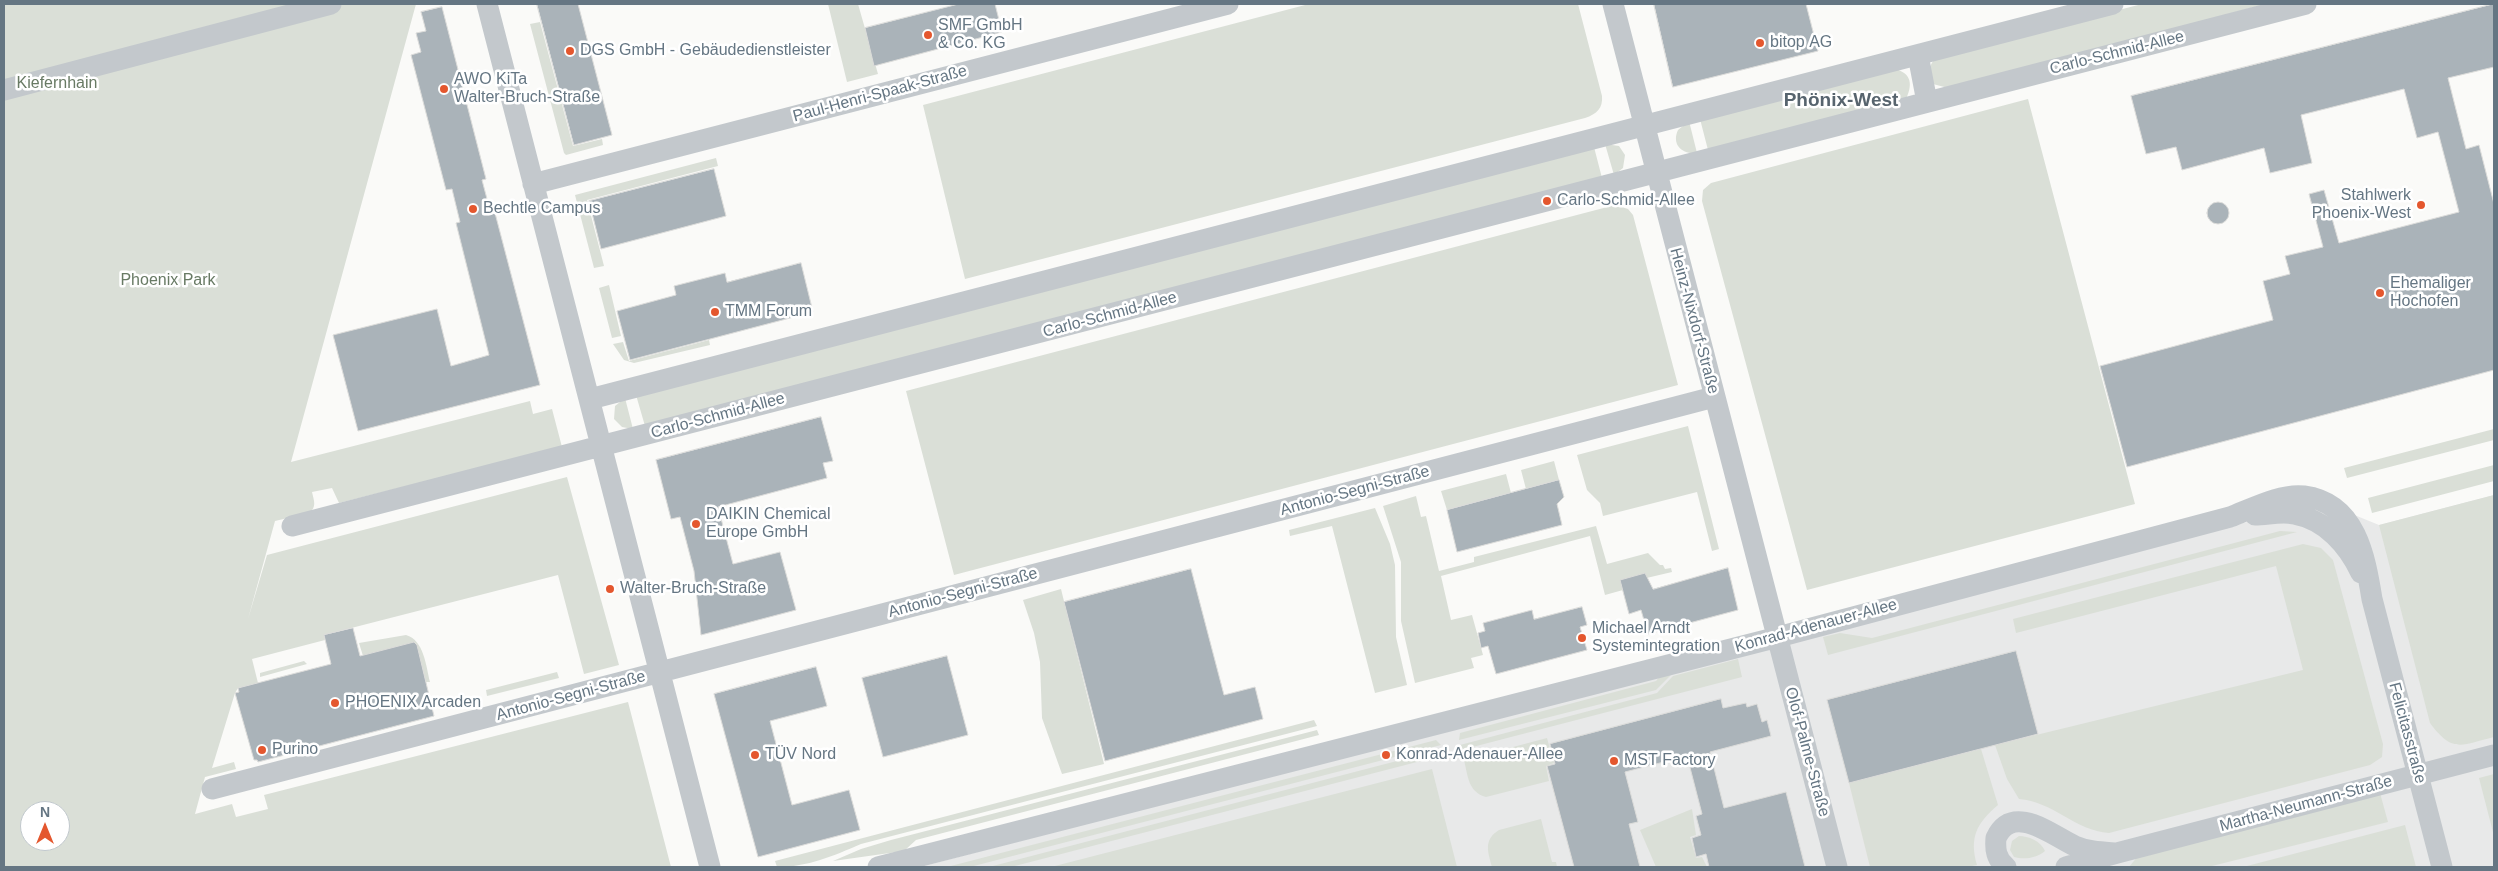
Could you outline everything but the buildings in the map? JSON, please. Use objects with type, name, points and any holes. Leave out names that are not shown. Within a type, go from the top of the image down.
[{"type":"street","points":[[4,90],[331,4]]},
{"type":"street","points":[[487,4],[710,867]]},
{"type":"street","name":"Paul-Henri-Spaak-Straße","points":[[533,184],[1228,4]]},
{"type":"street","name":"Heinz-Nixdorf-Straße","points":[[1613,4],[1778,637]]},
{"type":"street","points":[[590,399],[2113,4]]},
{"type":"street","name":"Carlo-Schmid-Allee","points":[[292,526],[2306,4]]},
{"type":"street","points":[[1918,55],[1927,102]]},
{"type":"street","name":"Antonio-Segni-Straße","points":[[212,789],[1714,397]]},
{"type":"street","name":"Konrad-Adenauer-Allee","points":[[878,867],[1778,637],[2230,517],[2280,499],[2303,496],[2328,504]]},
{"type":"street","name":"Felicitasstraße","points":[[2328,504],[2344,516],[2360,541],[2367,564],[2372,599],[2442,867]]},
{"type":"street","name":"Konrad-Adenauer-Allee","points":[[2230,517],[2294,513],[2320,524],[2334,533]]},
{"type":"street","name":"Felicitasstraße","points":[[2334,533],[2359,569],[2372,599]]},
{"type":"street","name":"Olof-Palme-Straße","points":[[1778,637],[1837,867]]},
{"type":"street","name":"Martha-Neumann-Straße","points":[[2066,867],[2494,755]]},
{"type":"street","name":"Martha-Neumann-Straße","points":[[2006,867],[1996,853],[1996,838],[2007,826],[2017,823],[2025,822],[2038,825],[2086,850],[2117,853]]},
{"type":"shaded area","points":[[2494,495],[2494,867],[920,867],[2169,541],[2325,503],[2379,525]]},
{"type":"green space","name":"Phoenix Park","points":[[4,4],[416,4],[291,462],[530,401],[533,414],[552,409],[562,447],[339,503],[332,488],[312,492],[314,506],[312,511],[275,521],[248,619],[267,555],[567,477],[619,665],[584,674],[558,575],[324,635],[325,640],[252,659],[258,683],[238,688],[235,693],[212,768],[234,762],[236,769],[205,777],[195,814],[232,804],[236,817],[268,809],[264,795],[628,702],[671,867],[4,867]]},
{"type":"green space","points":[[828,4],[858,4],[878,74],[847,82]]},
{"type":"green space","points":[[1309,4],[1578,4],[1602,96],[1600,107],[1593,115],[1585,118],[965,279],[923,105]]},
{"type":"green space","points":[[2142,4],[2266,4],[1948,88],[1933,84],[1930,73],[1931,66],[1937,57]]},
{"type":"green space","points":[[540,22],[573,146],[602,139],[603,145],[566,155],[564,153],[530,24]]},
{"type":"green space","points":[[1892,68],[1903,72],[1909,79],[1910,88],[1906,99],[1708,150],[1700,119]]},
{"type":"green space","points":[[2028,99],[2135,504],[1807,590],[1702,201],[1703,190],[1711,183]]},
{"type":"green space","points":[[1689,121],[1697,153],[1683,151],[1676,140],[1678,130]]},
{"type":"green space","points":[[1605,144],[1619,146],[1625,155],[1623,168],[1614,175]]},
{"type":"green space","points":[[1594,147],[1602,178],[645,426],[636,395]]},
{"type":"green space","points":[[716,158],[718,166],[587,200],[604,266],[594,268],[575,195]]},
{"type":"green space","points":[[1615,205],[1628,209],[1633,215],[1678,385],[954,575],[906,391]]},
{"type":"green space","points":[[609,285],[621,336],[612,338],[599,288]]},
{"type":"green space","points":[[709,340],[710,345],[634,363],[624,360],[613,344],[623,342],[629,361]]},
{"type":"green space","points":[[625,398],[633,429],[622,427],[614,419],[615,406]]},
{"type":"green space","points":[[1688,426],[1719,549],[1712,551],[1697,492],[1603,516],[1600,503],[1587,490],[1577,455]]},
{"type":"green space","points":[[2494,429],[2494,440],[2347,478],[2344,468]]},
{"type":"green space","points":[[1554,461],[1559,480],[1526,489],[1521,470]]},
{"type":"green space","points":[[2494,465],[2494,481],[2372,513],[2368,498]]},
{"type":"green space","points":[[1506,474],[1511,493],[1447,510],[1441,491]]},
{"type":"green space","points":[[2494,495],[2494,737],[2458,745],[2445,739],[2430,723],[2379,525]]},
{"type":"green space","points":[[1416,496],[1421,517],[1426,516],[1439,571],[1474,562],[1474,557],[1596,526],[1607,564],[1648,553],[1660,565],[1663,565],[1665,569],[1671,568],[1672,572],[1621,584],[1623,590],[1605,595],[1590,536],[1441,576],[1451,620],[1472,615],[1483,655],[1471,658],[1474,668],[1415,683],[1401,621],[1401,562],[1383,506]]},
{"type":"green space","points":[[1375,508],[1390,544],[1395,565],[1396,637],[1407,685],[1375,693],[1332,526],[1290,536],[1289,530]]},
{"type":"green space","points":[[2280,531],[2297,532],[1828,655],[1823,637],[1840,633],[1872,638]]},
{"type":"green space","points":[[2303,544],[2321,548],[2333,560],[2383,744],[2382,757],[2370,765],[2109,833],[2086,827],[2042,805],[2019,799],[2007,779],[1995,745],[2303,670],[2276,566],[2016,633],[2013,619]]},
{"type":"green space","points":[[1061,589],[1104,764],[1062,774],[1042,718],[1040,662],[1034,633],[1023,600]]},
{"type":"green space","points":[[406,635],[417,642],[423,654],[430,682],[426,682],[417,647],[363,656],[359,643]]},
{"type":"green space","points":[[1738,659],[1742,677],[1461,750],[1460,745],[1657,693],[1673,676]]},
{"type":"green space","points":[[304,661],[307,664],[260,677],[260,673]]},
{"type":"green space","points":[[1675,671],[1656,690],[1459,740],[1460,733],[1656,681],[1662,674]]},
{"type":"green space","points":[[557,672],[559,678],[487,696],[486,690]]},
{"type":"green space","points":[[1314,720],[1317,726],[861,844],[810,863],[777,867],[775,861]]},
{"type":"green space","points":[[1317,730],[1319,735],[916,840],[904,851],[833,861],[861,849],[891,840]]},
{"type":"green space","points":[[1547,738],[1554,763],[1546,766],[1549,781],[1486,797],[1480,795],[1472,787],[1464,760]]},
{"type":"green space","points":[[1436,740],[1441,745],[970,867],[947,867]]},
{"type":"green space","points":[[1443,749],[1444,755],[1011,867],[989,867]]},
{"type":"green space","points":[[1981,749],[1998,805],[1985,818],[1977,831],[1974,846],[1977,865],[1967,867],[1870,867],[1849,783]]},
{"type":"green space","points":[[1432,769],[1457,867],[1051,867]]},
{"type":"green space","points":[[2494,774],[2494,836],[2479,778]]},
{"type":"green space","points":[[2380,793],[2388,822],[2208,867],[2129,867],[2138,856]]},
{"type":"green space","points":[[1692,809],[1696,835],[1690,837],[1696,858],[1702,857],[1707,867],[1656,867],[1640,830]]},
{"type":"green space","points":[[1541,819],[1552,862],[1556,862],[1557,867],[1492,867],[1488,847],[1494,834],[1499,830]]},
{"type":"green space","points":[[2405,825],[2416,867],[2243,867]]},
{"type":"green space","points":[[2019,836],[2041,844],[2045,851],[2030,858],[2014,857],[2010,850],[2012,841]]},
{"type":"place","name":"SMF GmbH & Co. KG","points":[[928,35]]},
{"type":"place","name":"bitop AG","points":[[1760,43]]},
{"type":"place","name":"DGS GmbH - Gebäudedienstleister","points":[[570,51]]},
{"type":"place","name":"AWO KiTa Walter-Bruch-Straße","points":[[444,89]]},
{"type":"place","name":"Carlo-Schmid-Allee","points":[[1547,201]]},
{"type":"place","name":"Stahlwerk Phoenix-West","points":[[2421,205]]},
{"type":"place","name":"Bechtle Campus","points":[[473,209]]},
{"type":"place","name":"Ehemaliger Hochofen","points":[[2380,293]]},
{"type":"place","name":"TMM Forum","points":[[715,312]]},
{"type":"place","name":"DAIKIN Chemical Europe GmbH","points":[[696,524]]},
{"type":"place","name":"Walter-Bruch-Straße","points":[[610,589]]},
{"type":"place","name":"Michael Arndt Systemintegration","points":[[1582,638]]},
{"type":"place","name":"PHOENIX Arcaden","points":[[335,703]]},
{"type":"place","name":"Purino","points":[[262,750]]},
{"type":"place","name":"TÜV Nord","points":[[755,755]]},
{"type":"place","name":"Konrad-Adenauer-Allee","points":[[1386,755]]},
{"type":"place","name":"MST Factory","points":[[1614,761]]},
{"type":"district","name":"Phönix-West","points":[[1841,101]]},
{"type":"park label","name":"Kiefernhain","points":[[57,84]]}]
